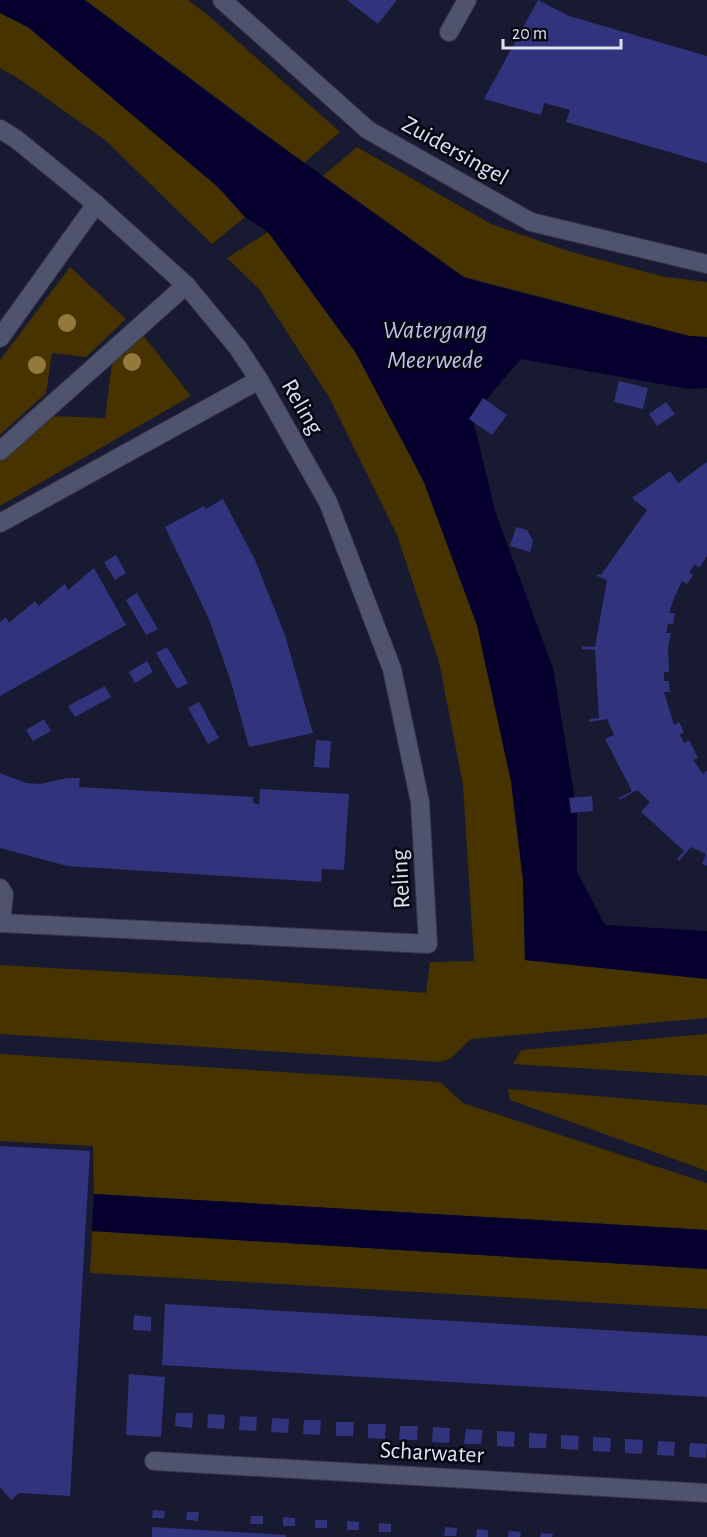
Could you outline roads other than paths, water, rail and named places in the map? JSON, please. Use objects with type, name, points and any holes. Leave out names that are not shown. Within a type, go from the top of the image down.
[{"type":"street","name":"Zuidersingel","points":[[222,0],[368,129],[531,222],[707,264]]},
{"type":"street","points":[[449,32],[467,0]]},
{"type":"street","name":"Reling","points":[[0,129],[16,139],[96,204],[186,285],[238,348],[259,380],[328,502],[392,669],[420,802],[428,944],[1,923],[4,894],[0,888]]},
{"type":"street","points":[[0,338],[96,204]]},
{"type":"street","points":[[0,451],[186,285]]},
{"type":"street","name":"Reling","points":[[0,523],[259,380]]},
{"type":"street","name":"Scharwater","points":[[154,1461],[707,1493]]},
{"type":"water","name":"Watergang Meerwede","points":[[0,0],[85,0],[250,124],[465,278],[689,336],[707,337],[707,388],[688,389],[521,359],[472,416],[496,514],[553,668],[577,812],[577,872],[605,925],[707,931],[707,979],[525,960],[523,880],[511,781],[477,625],[424,482],[356,353],[268,232],[245,217],[218,187],[28,27],[0,13]]},
{"type":"water","points":[[94,1194],[707,1230],[707,1269],[92,1231]]}]
